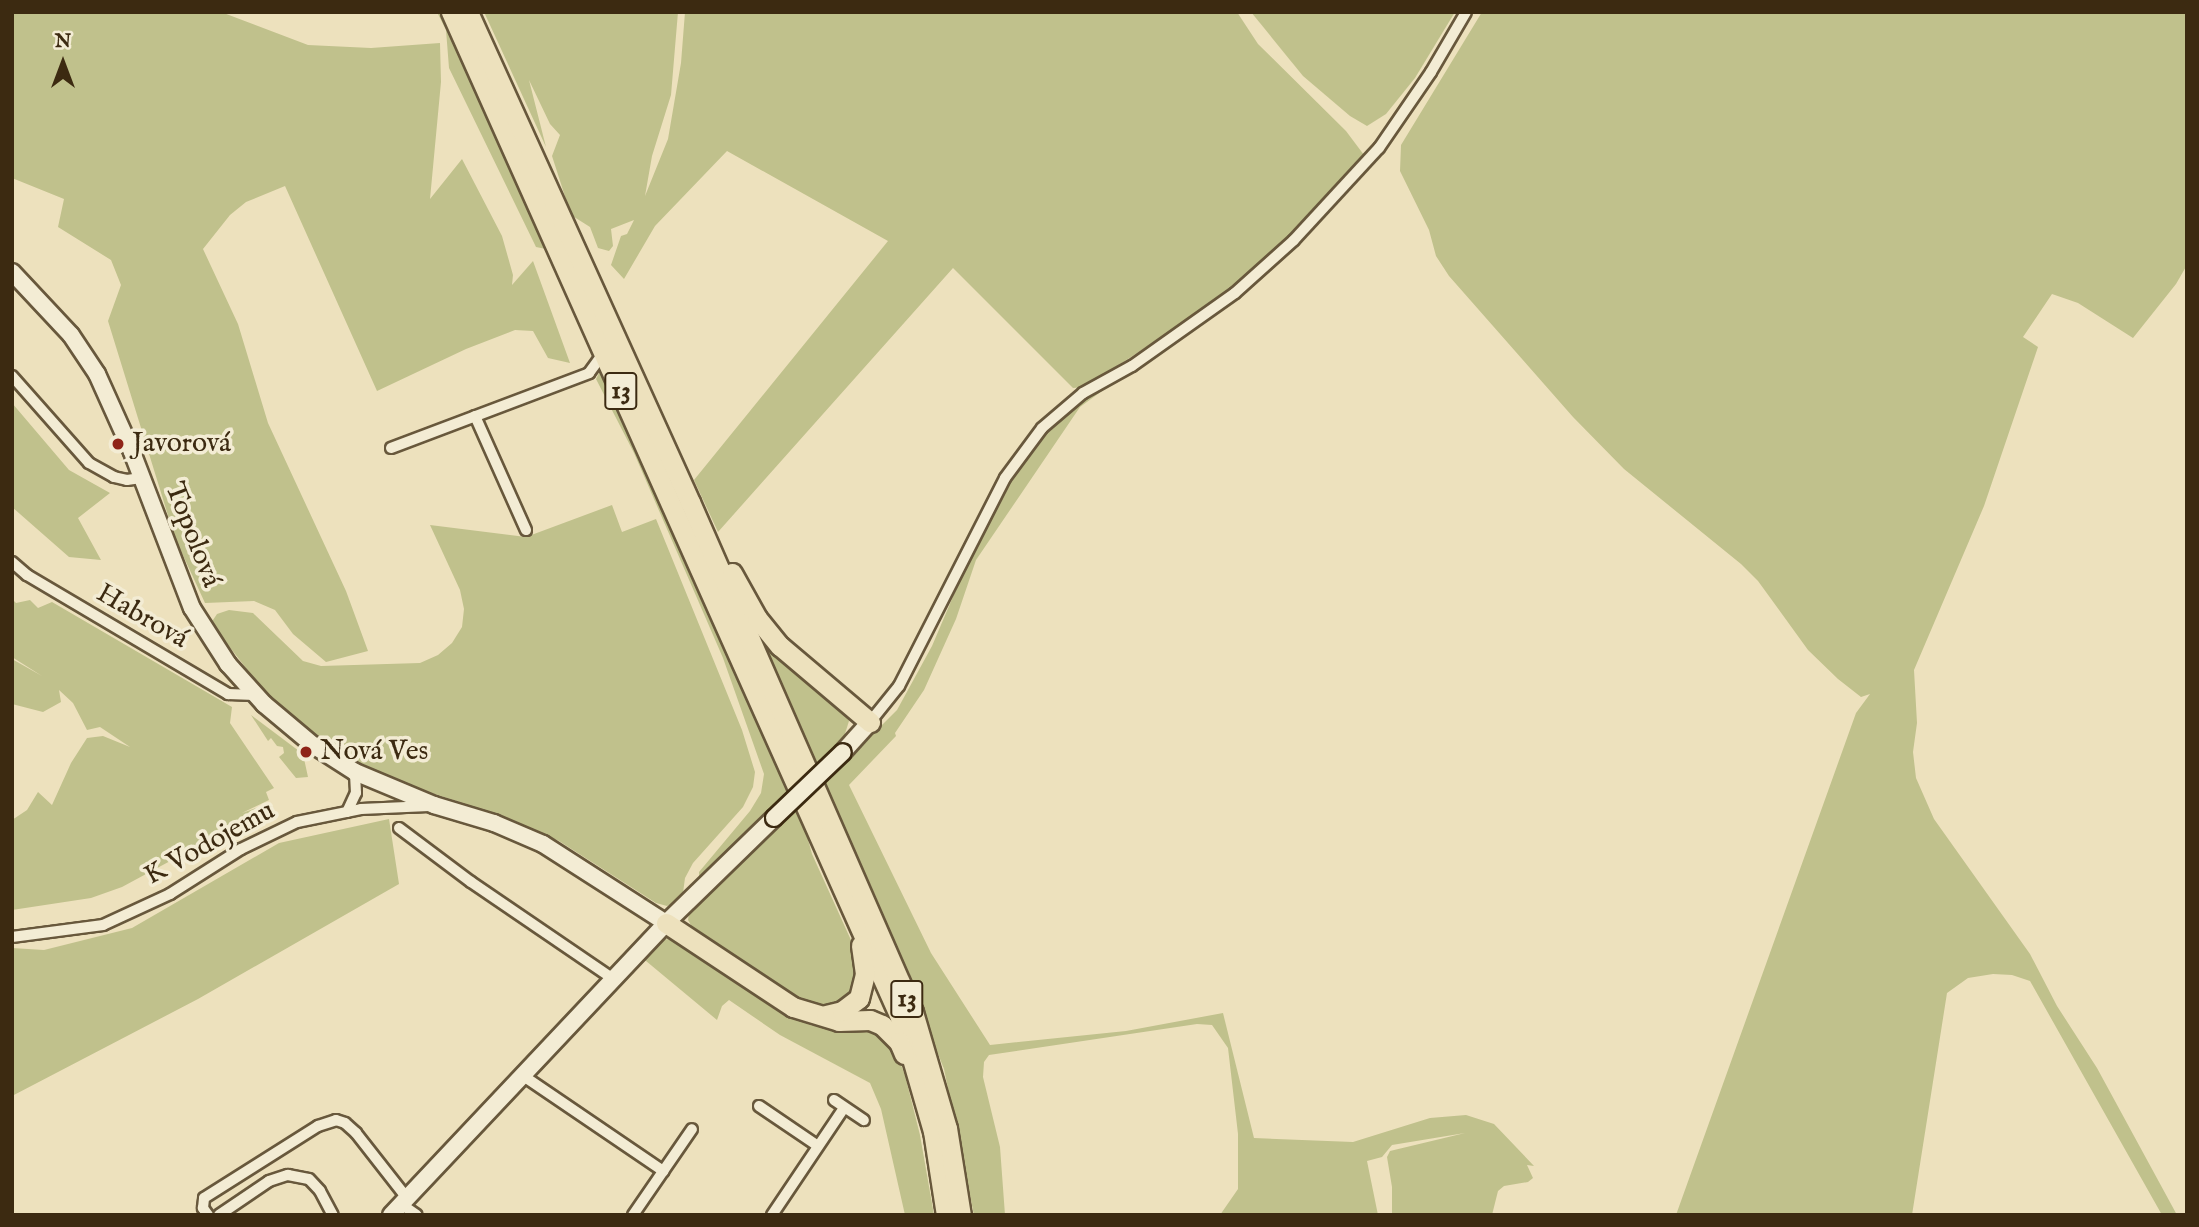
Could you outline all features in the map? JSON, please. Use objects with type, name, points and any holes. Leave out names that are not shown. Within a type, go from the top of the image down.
[{"type":"highway","name":"13","points":[[451,12],[810,811],[908,1041],[933,1130],[946,1215]]},
{"type":"highway","name":"13","points":[[468,12],[690,502],[913,1012],[947,1128],[961,1215]]},
{"type":"highway","points":[[690,502],[757,618],[780,646],[870,722]]},
{"type":"highway","points":[[810,811],[817,845],[859,938],[865,974],[859,998],[851,1006],[819,1016]]},
{"type":"highway","points":[[666,923],[793,1007],[839,1021],[870,1020],[883,1026],[899,1042],[915,1089],[941,1215]]},
{"type":"street","points":[[400,1205],[666,923],[844,752],[870,722],[899,686],[1006,478],[1042,428],[1083,393],[1132,366],[1234,293],[1294,240],[1379,148],[1431,72],[1466,12]]},
{"type":"street","name":"Topolová","points":[[12,272],[71,335],[97,374],[195,614],[228,664],[255,695],[286,723],[333,759],[355,772],[433,805],[494,823],[543,845],[666,923]]},
{"type":"street","points":[[391,448],[589,373],[604,352]]},
{"type":"street","points":[[12,376],[89,463],[114,477],[127,480],[141,478]]},
{"type":"street","points":[[475,416],[526,530]]},
{"type":"street","name":"Habrová","points":[[12,562],[27,575],[228,694],[255,695]]},
{"type":"street","points":[[347,812],[356,793],[355,772]]},
{"type":"street","name":"K Vodojemu","points":[[12,937],[103,925],[170,894],[241,849],[298,822],[347,812],[433,805]]},
{"type":"street","points":[[399,828],[471,882],[613,979]]},
{"type":"street","points":[[522,1075],[663,1171]]},
{"type":"street","points":[[834,1100],[864,1120]]},
{"type":"street","points":[[759,1106],[818,1146]]},
{"type":"street","points":[[772,1215],[844,1108]]},
{"type":"street","points":[[208,1215],[203,1208],[204,1198],[318,1126],[336,1121],[345,1123],[356,1133],[400,1205],[417,1215]]},
{"type":"street","points":[[633,1215],[692,1129]]},
{"type":"street","points":[[219,1215],[269,1181],[288,1175],[309,1180],[320,1191],[333,1215]]},
{"type":"green space","points":[[12,12],[221,12],[308,45],[371,48],[440,43],[441,82],[430,199],[462,159],[502,236],[513,275],[512,285],[533,261],[570,363],[548,358],[533,331],[515,330],[466,349],[377,391],[285,186],[246,202],[230,215],[203,249],[238,324],[268,423],[346,591],[368,651],[326,662],[293,634],[275,610],[254,601],[205,603],[175,538],[108,321],[121,285],[111,260],[58,227],[64,199],[12,178]]},
{"type":"green space","points":[[437,12],[443,12],[546,249],[536,247],[449,68],[446,30]]},
{"type":"green space","points":[[484,12],[678,12],[671,95],[652,156],[645,196],[668,139],[681,63],[685,12],[1237,12],[1258,44],[1346,131],[1364,155],[1305,223],[1239,285],[1086,387],[1073,388],[953,268],[718,532],[694,480],[888,241],[727,151],[655,226],[624,279],[611,265],[621,236],[627,234],[634,220],[611,229],[613,246],[609,251],[598,248],[590,227],[571,215],[552,156],[560,135],[550,124],[529,80],[546,147]]},
{"type":"green space","points":[[1251,12],[1455,12],[1415,78],[1386,114],[1367,126],[1350,116],[1303,76]]},
{"type":"green space","points":[[1482,12],[2187,12],[2187,265],[2176,284],[2133,338],[2078,303],[2052,294],[2023,337],[2038,347],[1984,506],[1914,670],[1917,723],[1913,752],[1916,778],[1934,819],[2030,954],[2057,1006],[2097,1068],[2177,1215],[2162,1215],[2030,981],[2012,975],[1993,974],[1968,978],[1947,993],[1912,1215],[1676,1215],[1856,713],[1870,694],[1861,697],[1838,679],[1808,650],[1758,581],[1741,564],[1624,469],[1573,417],[1449,276],[1436,256],[1429,230],[1400,171],[1401,145]]},
{"type":"green space","points":[[601,369],[791,790],[699,880],[699,872],[750,811],[761,793],[764,774],[723,658],[634,453],[596,379]]},
{"type":"green space","points":[[1113,383],[1080,407],[976,560],[956,619],[924,690],[895,733],[896,736],[849,785],[931,953],[990,1045],[1126,1031],[1223,1013],[1254,1138],[1353,1142],[1430,1118],[1466,1115],[1494,1124],[1534,1166],[1527,1165],[1533,1178],[1528,1182],[1504,1186],[1498,1191],[1492,1215],[1392,1215],[1392,1187],[1387,1157],[1390,1151],[1465,1133],[1392,1145],[1382,1157],[1367,1161],[1378,1215],[1220,1215],[1238,1189],[1238,1134],[1228,1048],[1212,1025],[1197,1024],[989,1055],[984,1062],[983,1077],[1000,1147],[1005,1215],[974,1215],[944,1069],[876,897],[824,783],[897,710],[932,646],[975,545],[1021,461],[1048,428],[1083,397]]},
{"type":"green space","points":[[12,403],[69,470],[110,493],[78,518],[101,560],[69,557],[12,507]]},
{"type":"green space","points":[[612,505],[622,532],[656,519],[742,730],[755,772],[753,787],[743,807],[693,863],[685,878],[683,893],[667,906],[656,903],[559,841],[503,816],[419,789],[358,762],[317,735],[263,690],[211,623],[217,614],[229,610],[253,613],[303,661],[321,666],[420,663],[438,655],[452,643],[462,627],[464,609],[460,590],[430,525],[526,537]]},
{"type":"green space","points":[[12,599],[16,603],[30,600],[38,608],[52,602],[232,707],[230,723],[274,788],[266,792],[269,800],[242,813],[270,803],[272,806],[122,887],[91,898],[12,910],[12,820],[27,810],[38,792],[52,805],[71,763],[87,738],[103,736],[130,747],[100,727],[87,730],[73,703],[59,690],[61,702],[43,712],[12,704],[12,659],[42,676],[12,657]]},
{"type":"green space","points":[[752,626],[845,712],[849,721],[843,740],[816,767]]},
{"type":"green space","points":[[251,715],[303,754],[308,777],[296,778],[279,757],[284,753],[283,747],[277,746],[271,738],[268,741]]},
{"type":"green space","points":[[799,807],[812,854],[860,960],[856,996],[828,1009],[806,1003],[692,927],[688,920],[690,908]]},
{"type":"green space","points":[[389,819],[399,884],[198,999],[12,1096],[12,948],[44,950],[132,928],[279,843]]},
{"type":"green space","points":[[671,939],[810,1025],[829,1029],[875,1027],[894,1047],[905,1075],[920,1135],[934,1215],[905,1215],[881,1109],[870,1083],[780,1035],[729,1000],[722,1006],[717,1020],[640,956],[656,940]]},
{"type":"place","name":"Javorová","points":[[118,444]]},
{"type":"place","name":"Nová Ves","points":[[306,752]]}]
